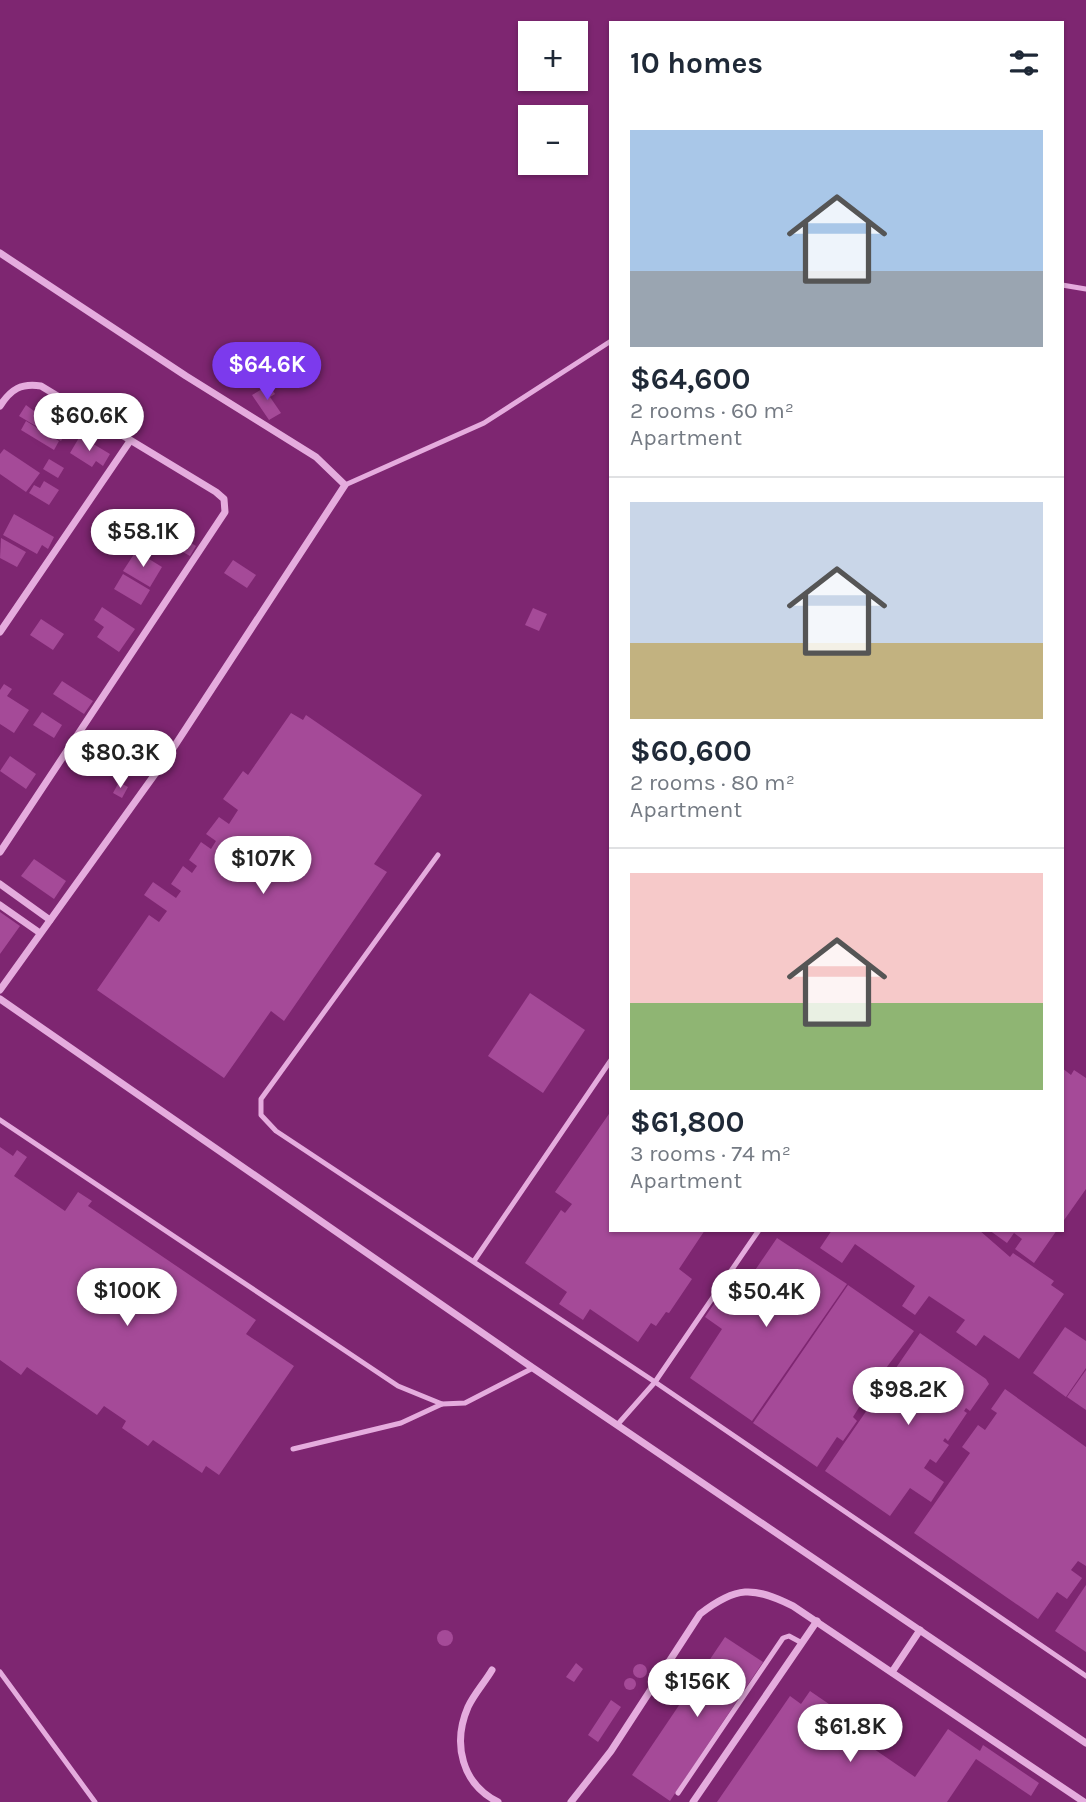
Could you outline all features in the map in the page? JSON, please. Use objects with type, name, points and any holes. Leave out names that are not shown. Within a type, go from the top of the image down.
[{"type":"street","points":[[0,253],[186,376],[316,457],[345,485],[168,756],[0,990]]},
{"type":"street","points":[[0,406],[12,390],[21,386],[41,386],[216,492],[224,499],[225,512],[0,852]]},
{"type":"street","points":[[0,632],[130,441]]},
{"type":"street","points":[[0,884],[50,920]]},
{"type":"street","points":[[0,905],[40,933]]},
{"type":"street","points":[[0,999],[533,1368],[1086,1743]]},
{"type":"street","points":[[571,1802],[611,1751],[700,1614],[719,1599],[739,1591],[765,1592],[817,1622],[1084,1802]]},
{"type":"street","points":[[693,1802],[817,1622]]},
{"type":"street","points":[[892,1672],[920,1630]]},
{"type":"street","points":[[492,1670],[468,1708],[460,1741],[466,1773],[486,1796],[498,1802]]},
{"type":"lane","points":[[1064,285],[1086,289]]},
{"type":"lane","points":[[345,485],[484,423],[609,342]]},
{"type":"lane","points":[[438,855],[261,1099],[261,1115],[276,1131],[655,1382],[1086,1676]]},
{"type":"lane","points":[[474,1261],[609,1063]]},
{"type":"lane","points":[[0,1120],[398,1386],[442,1404]]},
{"type":"lane","points":[[618,1424],[655,1382],[758,1232]]},
{"type":"lane","points":[[293,1448],[401,1423],[442,1404],[465,1403],[482,1397],[533,1368]]},
{"type":"lane","points":[[678,1793],[782,1638],[789,1636],[802,1643]]},
{"type":"lane","points":[[0,1672],[95,1802]]},
{"type":"building","points":[[269,385],[275,394],[270,397],[281,413],[269,420],[252,395]]},
{"type":"building","points":[[26,405],[34,411],[37,406],[70,426],[61,441],[19,416]]},
{"type":"building","points":[[26,421],[59,441],[54,450],[21,430]]},
{"type":"building","points":[[80,436],[110,454],[103,466],[96,461],[92,467],[70,453]]},
{"type":"building","points":[[4,449],[40,473],[26,492],[0,474],[0,454]]},
{"type":"building","points":[[49,459],[64,468],[58,478],[43,469]]},
{"type":"building","points":[[44,481],[59,490],[49,505],[29,493],[34,485],[40,488]]},
{"type":"building","points":[[120,512],[147,530],[136,547],[109,528]]},
{"type":"building","points":[[14,514],[54,537],[48,549],[42,545],[37,554],[3,535]]},
{"type":"building","points":[[167,515],[194,531],[188,541],[196,546],[190,556],[156,532]]},
{"type":"building","points":[[1,538],[26,552],[17,567],[0,558]]},
{"type":"building","points":[[136,551],[162,567],[150,587],[123,571]]},
{"type":"building","points":[[233,560],[256,575],[247,588],[224,573]]},
{"type":"building","points":[[123,574],[150,590],[141,605],[114,589]]},
{"type":"building","points":[[102,607],[135,629],[119,652],[97,637],[104,627],[94,620]]},
{"type":"building","points":[[533,608],[547,614],[539,631],[525,625]]},
{"type":"building","points":[[41,619],[64,634],[53,650],[30,635]]},
{"type":"building","points":[[62,681],[93,701],[84,714],[53,694]]},
{"type":"building","points":[[4,684],[12,689],[7,696],[29,710],[14,733],[0,724],[0,690]]},
{"type":"building","points":[[42,712],[62,725],[54,738],[33,725]]},
{"type":"building","points":[[291,713],[303,720],[306,715],[422,795],[374,864],[387,872],[284,1021],[271,1011],[224,1078],[97,990],[149,915],[159,922],[167,911],[144,895],[153,882],[176,898],[181,891],[171,884],[183,866],[192,873],[197,866],[189,860],[201,842],[211,849],[216,841],[206,834],[219,817],[229,824],[238,810],[223,799],[243,771],[248,775]]},
{"type":"building","points":[[10,756],[36,774],[26,789],[0,771]]},
{"type":"building","points":[[119,782],[128,787],[122,798],[113,793]]},
{"type":"building","points":[[34,859],[66,881],[54,899],[21,876]]},
{"type":"building","points":[[0,912],[20,926],[0,954]]},
{"type":"building","points":[[530,993],[585,1030],[543,1093],[488,1056]]},
{"type":"building","points":[[1064,1070],[1071,1075],[1074,1070],[1086,1078],[1086,1189],[1064,1220]]},
{"type":"building","points":[[609,1114],[609,1232],[704,1232],[679,1269],[692,1279],[669,1313],[666,1312],[656,1326],[651,1323],[638,1342],[590,1309],[583,1320],[559,1304],[567,1292],[525,1263],[561,1210],[565,1213],[572,1204],[555,1192]]},
{"type":"building","points":[[0,1147],[13,1156],[17,1150],[27,1157],[14,1176],[65,1211],[78,1192],[92,1201],[88,1206],[256,1320],[246,1334],[294,1366],[219,1475],[206,1466],[202,1473],[153,1440],[148,1446],[122,1428],[126,1421],[104,1406],[97,1415],[27,1367],[21,1375],[0,1360]]},
{"type":"building","points":[[831,1232],[981,1232],[1010,1257],[1013,1253],[1054,1281],[1051,1285],[1064,1294],[1019,1359],[984,1335],[976,1346],[956,1332],[965,1320],[929,1296],[915,1315],[902,1306],[915,1286],[855,1244],[842,1263],[820,1248]]},
{"type":"building","points":[[992,1232],[1056,1232],[1034,1263],[1015,1249],[1022,1239],[1014,1233],[1007,1243]]},
{"type":"building","points":[[777,1238],[847,1284],[752,1421],[690,1378],[722,1329],[705,1317],[716,1301],[733,1312],[752,1285],[747,1282]]},
{"type":"building","points":[[848,1285],[914,1331],[871,1388],[853,1417],[857,1421],[843,1441],[837,1437],[817,1467],[753,1423]]},
{"type":"building","points":[[1065,1327],[1086,1341],[1086,1368],[1066,1397],[1033,1373]]},
{"type":"building","points":[[920,1333],[986,1379],[989,1384],[970,1411],[966,1408],[964,1411],[967,1413],[948,1441],[945,1438],[943,1441],[949,1445],[936,1463],[930,1459],[924,1468],[944,1482],[931,1502],[910,1488],[890,1516],[825,1471]]},
{"type":"building","points":[[1086,1370],[1086,1410],[1067,1397]]},
{"type":"building","points":[[1005,1389],[1086,1447],[1086,1566],[1078,1561],[1071,1570],[1082,1578],[1067,1599],[1057,1592],[1038,1619],[914,1533],[970,1453],[962,1447],[978,1425],[985,1430],[997,1413],[991,1409]]},
{"type":"building","points":[[1086,1585],[1086,1652],[1055,1631]]},
{"type":"building","points":[[445,1630],[453,1638],[445,1646],[437,1638]]},
{"type":"building","points":[[725,1637],[763,1662],[670,1801],[632,1775]]},
{"type":"building","points":[[576,1663],[583,1669],[574,1682],[566,1677]]},
{"type":"building","points":[[637,1664],[643,1664],[647,1671],[643,1678],[637,1678],[633,1674],[633,1668]]},
{"type":"building","points":[[625,1679],[635,1679],[635,1689],[625,1689]]},
{"type":"building","points":[[810,1691],[861,1726],[855,1736],[915,1777],[948,1729],[980,1751],[983,1745],[1039,1783],[1031,1796],[976,1759],[947,1802],[717,1802],[790,1696],[801,1704]]},
{"type":"building","points":[[611,1700],[621,1707],[598,1742],[588,1735]]}]
